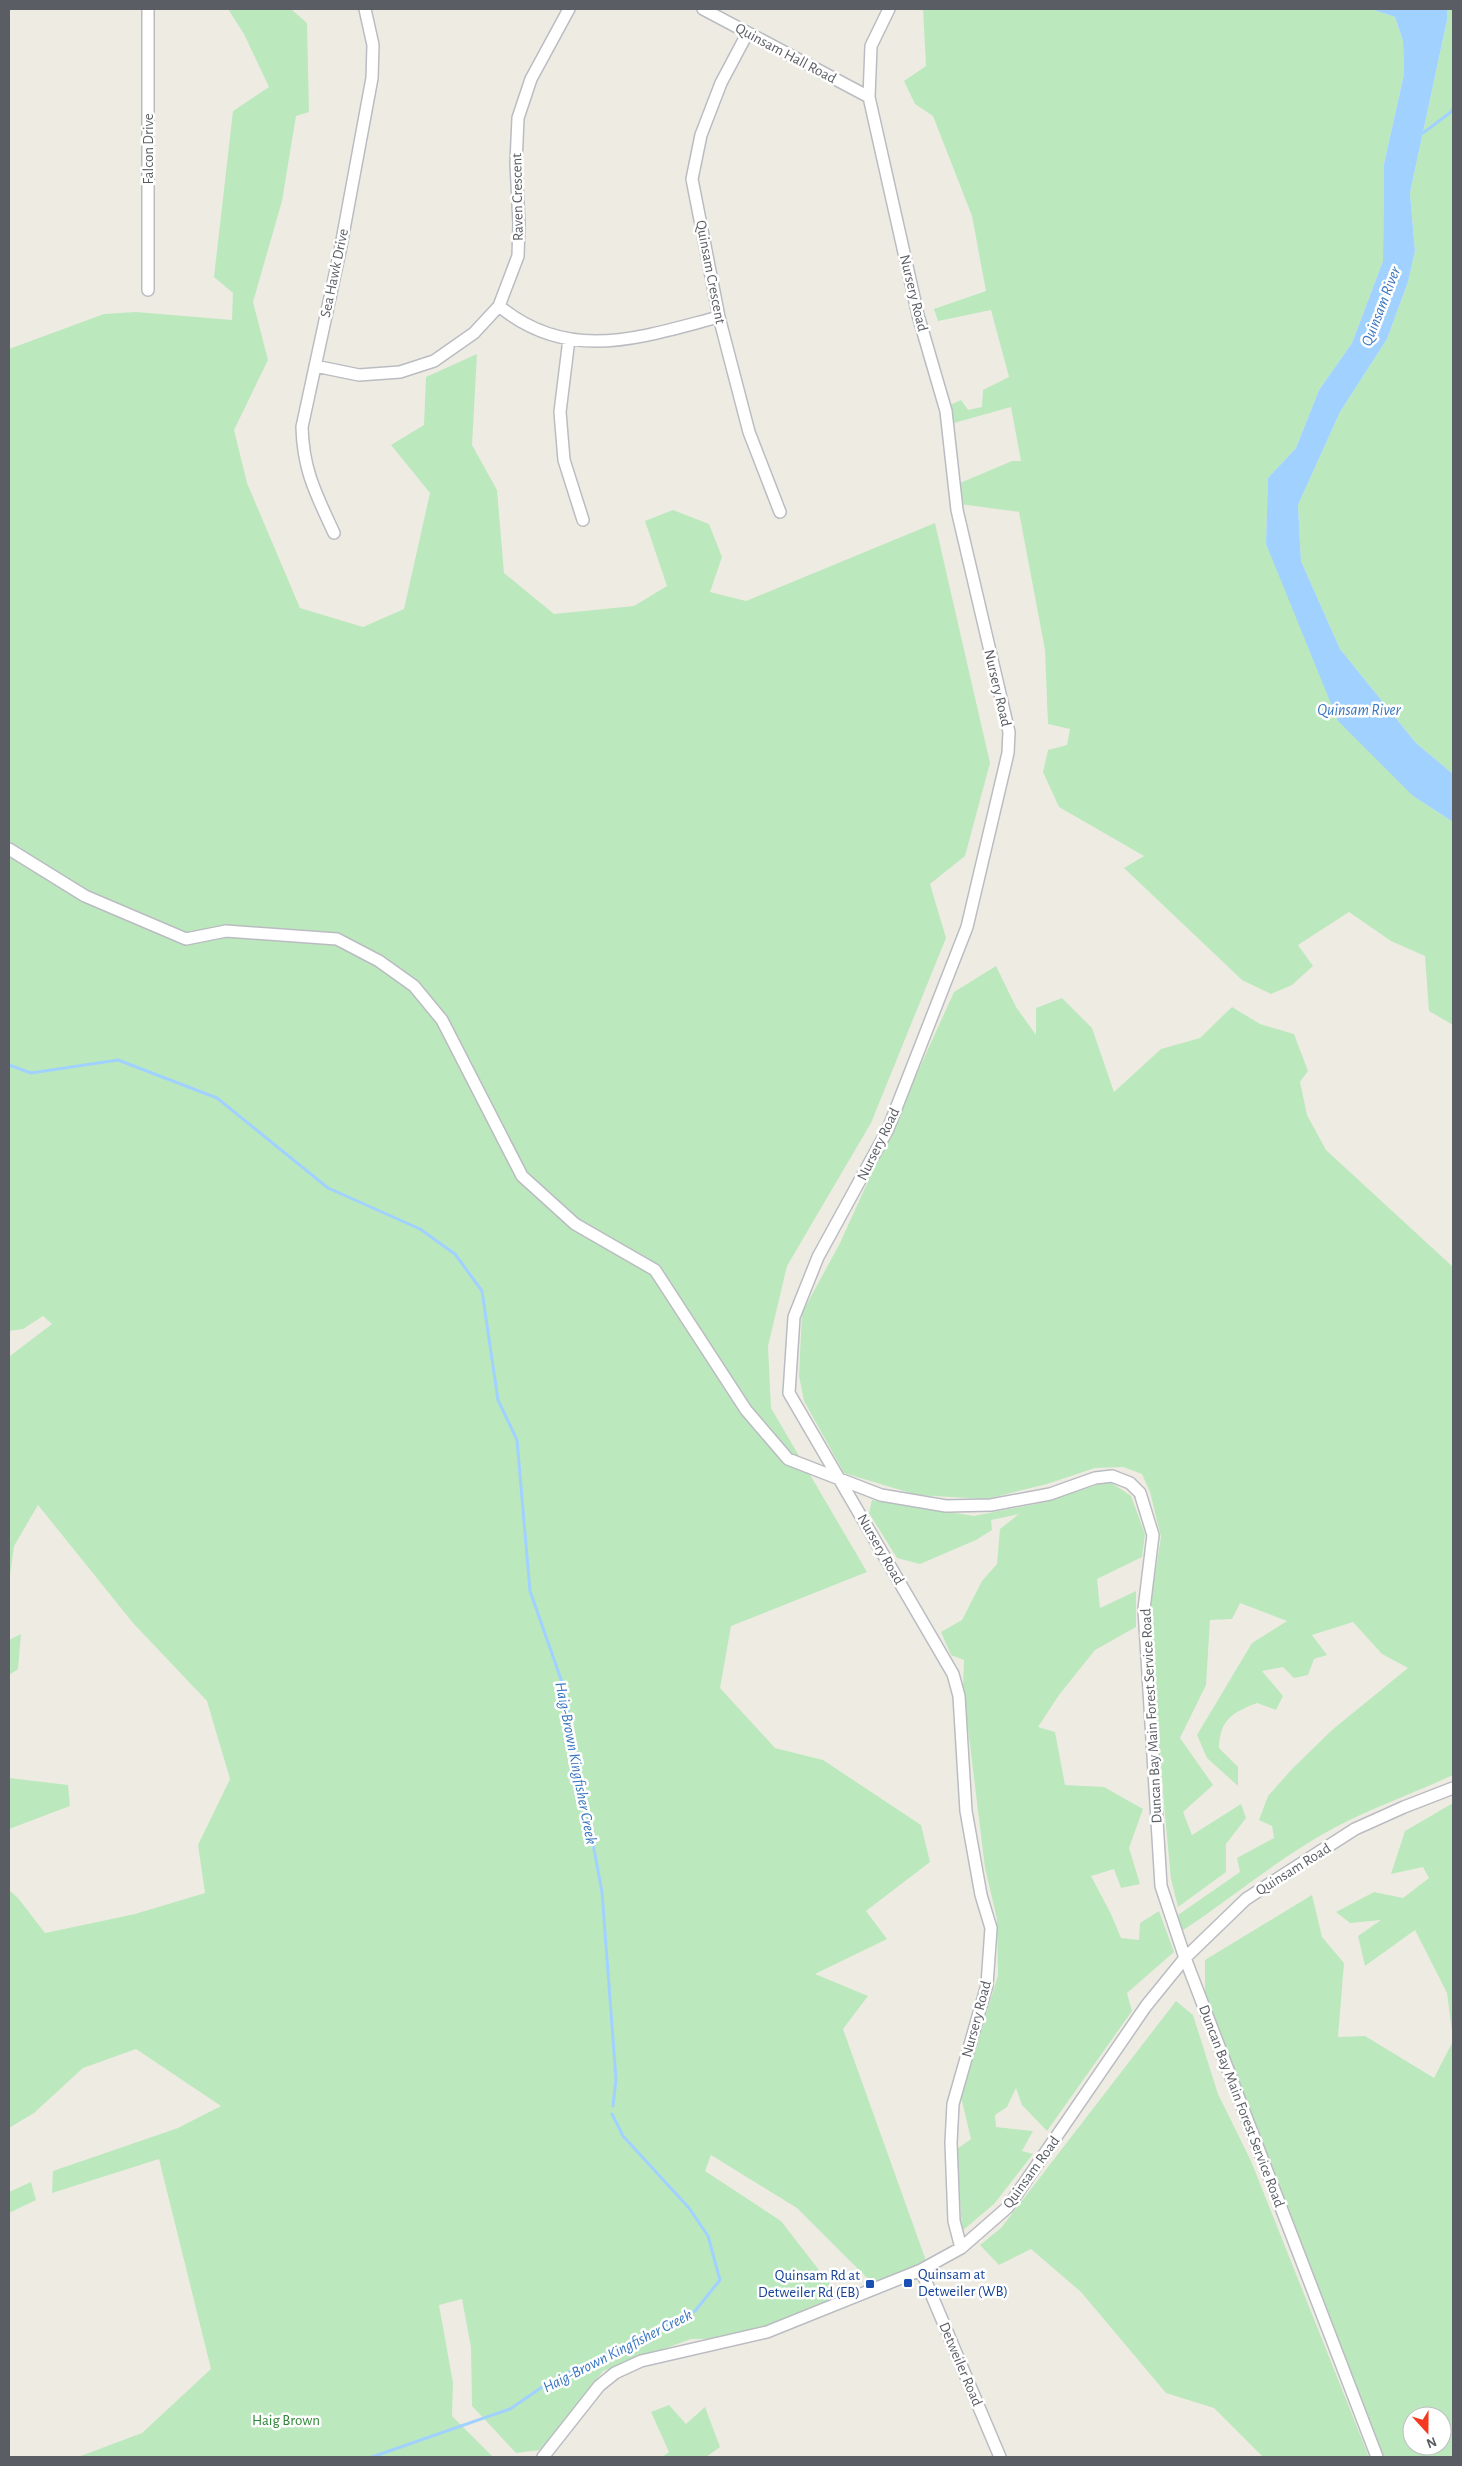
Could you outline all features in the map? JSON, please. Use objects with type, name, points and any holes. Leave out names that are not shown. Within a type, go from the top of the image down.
[{"type":"street","name":"Falcon Drive","points":[[148,9],[148,290]]},
{"type":"street","name":"Sea Hawk Drive","points":[[334,533],[307,474],[302,450],[302,427],[340,251],[372,78],[373,45],[365,9]]},
{"type":"street","name":"Raven Crescent","points":[[315,366],[359,375],[400,372],[434,361],[474,333],[499,306],[518,256],[520,224],[516,163],[518,118],[531,79],[569,9]]},
{"type":"street","name":"Quinsam Hall Road","points":[[703,9],[869,97]]},
{"type":"street","name":"Nursery Road","points":[[889,9],[871,46],[869,97],[918,316],[946,411],[957,510],[1009,732],[1008,753],[967,927],[888,1129],[818,1256],[794,1317],[789,1393],[842,1480],[953,1674],[960,1696],[966,1811],[981,1895],[991,1928],[987,1985],[953,2104],[951,2143],[954,2222],[961,2248]]},
{"type":"street","name":"Quinsam Crescent","points":[[747,34],[721,83],[701,135],[692,178],[720,317],[749,432],[780,512]]},
{"type":"street","points":[[499,306],[533,327],[569,340],[608,342],[635,339],[720,317]]},
{"type":"street","points":[[569,340],[560,412],[564,460],[583,520]]},
{"type":"street","name":"Duncan Bay Main Forest Service Road","points":[[9,849],[85,896],[186,938],[226,932],[337,940],[379,961],[414,986],[442,1020],[522,1176],[575,1224],[655,1270],[746,1410],[788,1459],[881,1495],[946,1506],[999,1504],[1050,1494],[1095,1478],[1112,1476],[1130,1483],[1140,1493],[1153,1535],[1144,1609],[1161,1886],[1185,1958],[1377,2457]]},
{"type":"street","name":"Quinsam Road","points":[[543,2457],[599,2386],[615,2373],[641,2361],[767,2332],[921,2270],[961,2248],[1008,2207],[1146,2006],[1185,1958],[1246,1899],[1362,1826],[1453,1788]]},
{"type":"street","name":"Detweiler Road","points":[[921,2270],[1000,2457]]},
{"type":"green space","name":"Haig Brown","points":[[228,9],[291,9],[307,23],[309,112],[296,116],[282,201],[253,302],[268,360],[234,430],[247,483],[300,608],[363,627],[404,609],[430,493],[391,445],[424,425],[426,377],[477,354],[472,445],[497,490],[504,573],[554,614],[634,606],[667,586],[645,521],[673,510],[709,524],[722,557],[710,592],[746,601],[935,523],[990,763],[965,856],[930,884],[946,938],[871,1123],[787,1266],[768,1346],[771,1408],[867,1572],[731,1626],[720,1688],[775,1748],[823,1760],[921,1825],[930,1862],[866,1911],[887,1939],[815,1974],[868,1996],[843,2029],[929,2269],[877,2288],[797,2208],[711,2155],[705,2171],[781,2221],[843,2301],[760,2338],[691,2339],[603,2371],[541,2450],[516,2453],[472,2406],[471,2347],[462,2299],[439,2305],[453,2383],[452,2416],[493,2457],[78,2457],[142,2433],[211,2369],[159,2159],[52,2193],[53,2171],[178,2128],[221,2106],[136,2049],[83,2068],[34,2113],[9,2128],[9,1890],[18,1898],[45,1933],[135,1914],[205,1893],[198,1845],[230,1779],[207,1701],[133,1623],[38,1505],[14,1546],[9,1582],[10,1356],[52,1324],[43,1316],[23,1329],[9,1331],[9,349],[104,314],[136,312],[232,320],[233,293],[214,277],[233,111],[269,87],[244,34]]},
{"type":"green space","points":[[923,9],[1371,9],[1395,17],[1403,41],[1404,74],[1384,164],[1383,261],[1352,343],[1319,390],[1296,448],[1268,478],[1266,544],[1413,796],[1453,822],[1453,1025],[1429,1011],[1425,956],[1391,941],[1349,912],[1298,945],[1313,966],[1292,985],[1271,994],[1242,980],[1124,868],[1144,856],[1059,807],[1043,772],[1048,750],[1067,745],[1070,729],[1048,724],[1045,650],[1019,512],[960,504],[960,483],[1012,461],[1021,461],[1011,407],[954,423],[950,405],[961,400],[968,410],[982,407],[983,390],[1009,377],[991,310],[938,321],[934,309],[986,291],[972,216],[933,116],[915,104],[904,81],[926,66]]},
{"type":"green space","points":[[1447,9],[1453,9],[1453,774],[1416,743],[1340,649],[1301,561],[1298,505],[1340,412],[1387,339],[1408,282],[1415,251],[1410,193],[1447,20]]},
{"type":"green space","points":[[996,966],[1016,1007],[1036,1035],[1036,1008],[1062,998],[1092,1028],[1114,1092],[1161,1049],[1200,1038],[1232,1007],[1260,1024],[1294,1034],[1308,1071],[1300,1082],[1307,1115],[1326,1150],[1453,1267],[1453,1775],[1363,1814],[1314,1839],[1182,1931],[1178,1915],[1240,1872],[1237,1858],[1274,1838],[1272,1826],[1259,1820],[1268,1796],[1292,1769],[1332,1730],[1408,1668],[1382,1654],[1353,1622],[1312,1635],[1327,1655],[1314,1659],[1308,1675],[1294,1678],[1283,1667],[1262,1671],[1283,1696],[1276,1710],[1257,1703],[1234,1714],[1229,1718],[1222,1730],[1219,1748],[1238,1767],[1238,1786],[1207,1758],[1197,1735],[1252,1643],[1287,1621],[1240,1603],[1232,1619],[1210,1620],[1206,1685],[1180,1738],[1213,1785],[1183,1812],[1192,1835],[1241,1804],[1246,1818],[1226,1844],[1226,1872],[1178,1907],[1171,1879],[1164,1805],[1150,1605],[1161,1537],[1150,1492],[1142,1474],[1123,1467],[1095,1468],[1047,1484],[986,1499],[917,1495],[844,1473],[804,1401],[799,1376],[802,1313],[840,1243],[954,992]]},
{"type":"green space","points":[[1109,1481],[1131,1496],[1145,1534],[1142,1557],[1097,1579],[1100,1608],[1136,1591],[1136,1627],[1095,1650],[1059,1695],[1038,1727],[1055,1732],[1065,1785],[1104,1787],[1143,1809],[1129,1848],[1140,1884],[1121,1888],[1114,1869],[1091,1876],[1121,1938],[1139,1940],[1140,1923],[1159,1911],[1174,1952],[1127,1993],[1132,2011],[1047,2131],[1022,2105],[1016,2088],[1007,2107],[995,2115],[996,2127],[1033,2131],[1022,2151],[1033,2154],[994,2204],[962,2231],[957,2149],[971,2139],[961,2097],[998,1975],[997,1919],[985,1868],[963,1687],[964,1660],[951,1655],[941,1632],[962,1620],[982,1581],[997,1564],[1000,1529],[1019,1514],[991,1520],[992,1530],[976,1540],[920,1564],[897,1558],[869,1513],[872,1500],[974,1516],[1045,1502]]},
{"type":"green space","points":[[21,1634],[18,1669],[9,1675],[9,1640]]},
{"type":"green space","points":[[9,1778],[68,1785],[70,1806],[9,1829]]},
{"type":"green space","points":[[1453,1803],[1453,2039],[1447,1993],[1415,1930],[1365,1966],[1358,1936],[1381,1920],[1350,1923],[1336,1912],[1374,1892],[1403,1898],[1429,1878],[1423,1867],[1391,1874],[1405,1831]]},
{"type":"green space","points":[[1312,1895],[1322,1937],[1344,1963],[1338,2037],[1365,2036],[1434,2078],[1453,2041],[1453,2457],[1384,2457],[1205,1993],[1205,1960]]},
{"type":"green space","points":[[1176,2001],[1193,2015],[1218,2094],[1251,2161],[1369,2457],[1263,2457],[1214,2408],[1166,2393],[1081,2292],[1031,2249],[999,2265],[980,2245],[1001,2228]]},
{"type":"green space","points":[[31,2182],[36,2200],[9,2213],[9,2192]]},
{"type":"green space","points":[[669,2405],[686,2424],[705,2407],[720,2447],[706,2457],[662,2457],[669,2452],[651,2412]]},
{"type":"water","name":"Quinsam River","points":[[1371,9],[1447,9],[1447,20],[1410,193],[1415,251],[1408,282],[1387,339],[1340,412],[1298,505],[1301,561],[1340,649],[1416,743],[1453,774],[1453,822],[1413,796],[1338,721],[1266,544],[1268,478],[1296,448],[1319,390],[1352,343],[1383,261],[1384,164],[1404,74],[1403,41],[1395,17]]},
{"type":"waterway","points":[[1423,133],[1451,112],[1453,108]]},
{"type":"waterway","name":"Haig-Brown Kingfisher Creek","points":[[9,1065],[31,1073],[118,1060],[217,1098],[328,1188],[420,1229],[455,1254],[482,1291],[498,1400],[517,1440],[530,1591],[564,1688],[602,1892],[616,2079],[613,2106]]},
{"type":"waterway","name":"Haig-Brown Kingfisher Creek","points":[[372,2457],[510,2409],[551,2381],[695,2311],[720,2280],[708,2236],[689,2208],[623,2136],[612,2114]]},
{"type":"place","name":"Quinsam at Detweiler (WB)","points":[[908,2283]]},
{"type":"place","name":"Quinsam Rd at Detweiler Rd (EB)","points":[[870,2284]]}]
